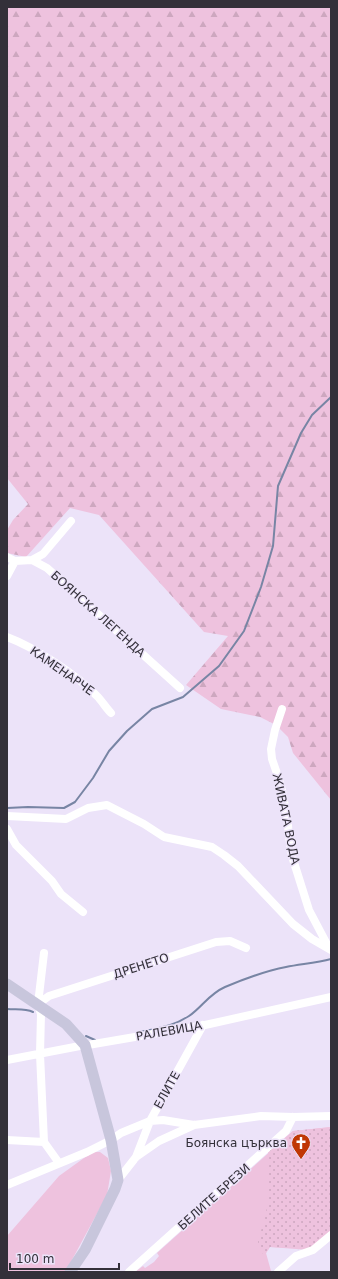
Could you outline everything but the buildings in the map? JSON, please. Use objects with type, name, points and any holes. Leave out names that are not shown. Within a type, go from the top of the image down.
[{"type":"main road","points":[[7,984],[66,1024],[85,1044],[111,1140],[118,1180],[85,1250],[72,1271]]},
{"type":"street","points":[[7,557],[15,561],[32,560],[43,554],[71,521]]},
{"type":"street","name":"БОЯНСКА ЛЕГЕНДА","points":[[32,560],[47,568],[180,688]]},
{"type":"street","points":[[7,576],[15,561]]},
{"type":"street","name":"КАМЕНАРЧЕ","points":[[7,637],[50,659],[80,681],[97,696],[111,713]]},
{"type":"street","name":"ЖИВАТА ВОДА","points":[[282,709],[271,749],[272,759],[281,785],[287,817],[291,853],[309,910],[330,949]]},
{"type":"street","points":[[7,816],[66,819],[88,808],[107,805],[144,824],[164,837],[212,847],[238,866],[293,924],[312,939],[330,949]]},
{"type":"street","points":[[7,829],[16,845],[52,881],[61,894],[83,912]]},
{"type":"street","name":"ДРЕНЕТО","points":[[38,1004],[49,996],[216,942],[230,941],[246,948]]},
{"type":"street","points":[[44,953],[38,1004],[41,1014],[40,1054],[44,1142],[59,1163]]},
{"type":"street","name":"РАЛЕВИЦА","points":[[7,1060],[85,1044],[88,1045],[203,1025],[331,997]]},
{"type":"street","name":"ЕЛИТЕ","points":[[136,1157],[150,1121],[203,1025]]},
{"type":"street","points":[[7,1185],[87,1152],[111,1140],[120,1133],[150,1121],[163,1120],[194,1125],[261,1116],[331,1116]]},
{"type":"street","name":"БЕЛИТЕ БРЕЗИ","points":[[129,1272],[286,1131],[293,1117]]},
{"type":"street","points":[[118,1180],[136,1157],[159,1141],[194,1125]]},
{"type":"street","points":[[7,1140],[44,1142]]},
{"type":"street","points":[[278,1272],[296,1256],[314,1250],[331,1235]]},
{"type":"green space","points":[[7,7],[331,7],[331,800],[293,753],[288,737],[276,725],[260,717],[221,709],[186,685],[228,636],[204,632],[99,515],[70,508],[26,557],[7,553],[7,530],[13,520],[28,504],[7,478]]},
{"type":"green space","points":[[331,1127],[331,1231],[291,1248],[270,1247],[266,1253],[270,1272],[135,1272],[143,1266],[145,1268],[154,1262],[159,1256],[157,1253],[293,1131]]},
{"type":"green space","points":[[331,1127],[331,1231],[309,1250],[270,1247],[266,1253],[263,1254],[258,1242],[268,1204],[268,1152],[293,1131]]},
{"type":"green space","points":[[94,1152],[100,1152],[108,1158],[111,1171],[107,1195],[67,1269],[64,1272],[7,1272],[7,1236],[59,1176]]},
{"type":"waterway","points":[[7,808],[64,808],[75,802],[93,778],[109,751],[127,731],[152,709],[183,697],[219,666],[244,631],[261,587],[273,546],[278,486],[301,433],[312,415],[331,397]]},
{"type":"waterway","points":[[140,1032],[178,1022],[194,1012],[214,993],[240,981],[278,969],[331,959]]},
{"type":"waterway","points":[[7,1009],[33,1012]]},
{"type":"waterway","points":[[86,1036],[95,1040]]},
{"type":"place","name":"Боянска църква","points":[[301,1160]]}]
